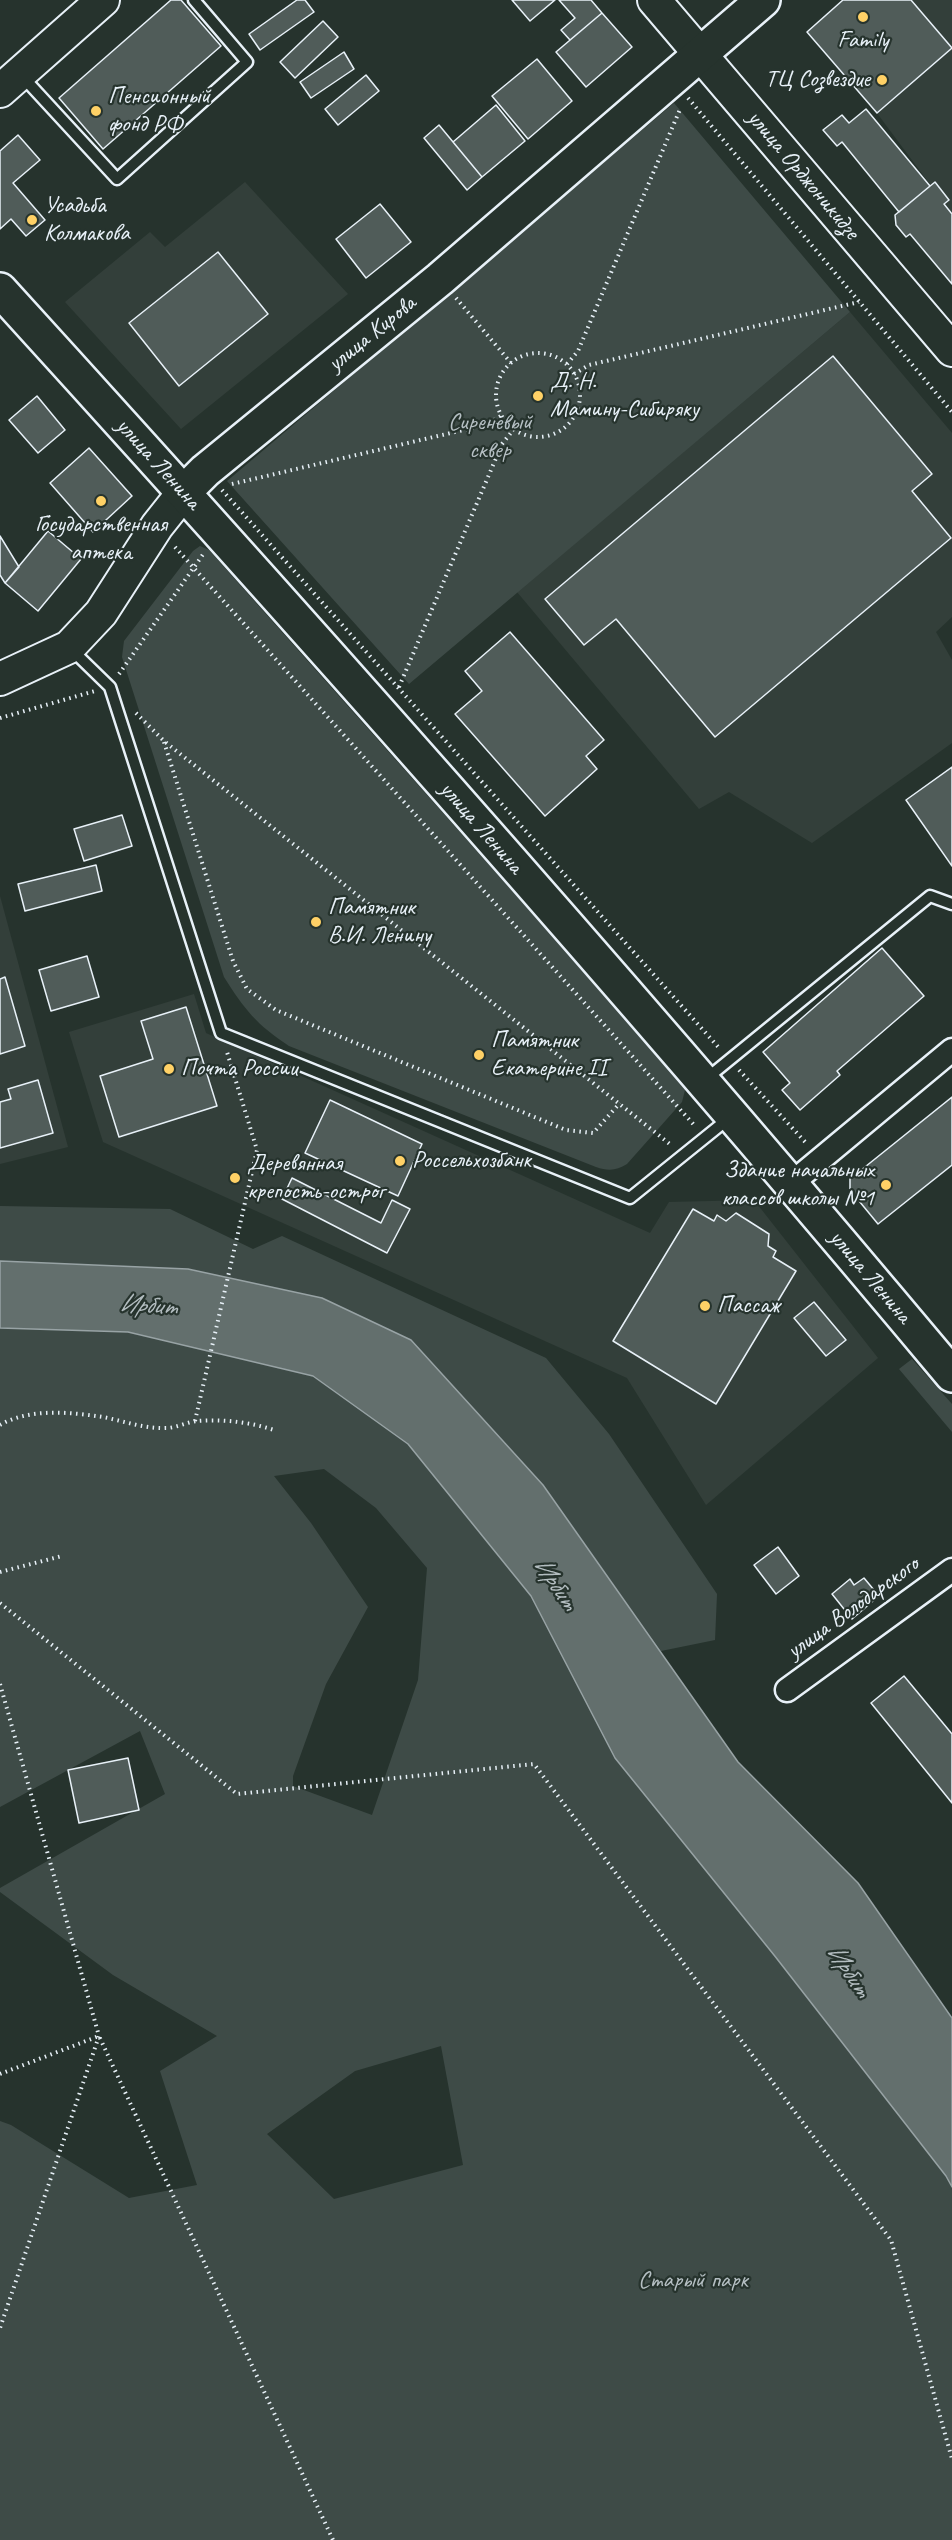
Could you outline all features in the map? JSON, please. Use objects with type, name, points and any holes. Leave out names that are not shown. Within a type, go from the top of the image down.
[{"type":"main road","name":"улица Кирова","points":[[184,492],[205,471],[440,279],[763,0]]},
{"type":"main road","name":"улица Ленина","points":[[0,290],[184,492],[229,520],[792,1183],[952,1375]]},
{"type":"street","points":[[10,82],[103,0]]},
{"type":"street","name":"улица Орджоникидзе","points":[[654,0],[952,350]]},
{"type":"street","name":"улица Кирова","points":[[0,679],[69,647],[101,613],[157,525],[184,492]]},
{"type":"street","points":[[792,1183],[952,1050]]},
{"type":"street","name":"улица Володарского","points":[[787,1690],[952,1570]]},
{"type":"lane","points":[[10,82],[117,179],[247,62],[194,0]]},
{"type":"lane","points":[[69,647],[110,687],[221,1033],[630,1198],[733,1114]]},
{"type":"lane","points":[[704,1081],[930,896],[952,904]]},
{"type":"path","points":[[567,364],[578,351],[686,96],[952,412]]},
{"type":"path","points":[[440,279],[511,363]]},
{"type":"path","points":[[574,374],[589,364],[859,302]]},
{"type":"path","points":[[545,353],[567,364],[574,374],[580,396],[574,417],[567,426],[546,436],[524,435],[501,416],[496,393],[503,371],[511,363],[521,356],[545,353]]},
{"type":"path","points":[[501,416],[485,425],[220,487],[229,520],[399,687],[730,1060],[822,1160]]},
{"type":"path","points":[[399,687],[502,444],[514,429]]},
{"type":"path","points":[[0,718],[110,687],[229,520]]},
{"type":"path","points":[[157,525],[193,569],[705,1137]]},
{"type":"path","points":[[110,687],[164,741],[683,1155]]},
{"type":"path","points":[[164,741],[233,961],[248,989],[276,1010],[566,1130],[593,1133],[620,1103]]},
{"type":"path","points":[[195,1421],[257,1150],[221,1033]]},
{"type":"path","points":[[0,1425],[14,1417],[51,1413],[103,1417],[143,1427],[168,1428],[195,1421],[257,1424],[274,1430]]},
{"type":"path","points":[[0,1572],[62,1556]]},
{"type":"path","points":[[0,1603],[237,1794],[534,1764],[891,2240],[952,2459]]},
{"type":"path","points":[[0,1684],[99,2036],[333,2540]]},
{"type":"path","points":[[0,2074],[99,2036]]},
{"type":"path","points":[[0,2328],[99,2036]]},
{"type":"shaded area","points":[[911,0],[952,0],[952,48]]},
{"type":"shaded area","points":[[952,48],[952,214],[877,113]]},
{"type":"shaded area","points":[[245,182],[348,294],[181,429],[65,302],[150,232],[165,247]]},
{"type":"shaded area","points":[[850,312],[952,433],[952,617],[936,632],[952,660],[952,743],[812,843],[729,792],[699,809],[517,592]]},
{"type":"shaded area","points":[[0,896],[68,1147],[0,1164]]},
{"type":"shaded area","points":[[194,994],[206,1033],[650,1233],[669,1202],[754,1200],[878,1358],[706,1505],[627,1378],[103,1142],[69,1032]]},
{"type":"green space","name":"Сиреневый сквер","points":[[674,103],[850,312],[409,684],[227,481]]},
{"type":"green space","points":[[200,546],[209,550],[686,1086],[682,1102],[627,1164],[612,1170],[596,1167],[289,1046],[252,1016],[238,998],[224,977],[122,657],[124,641],[193,551]]},
{"type":"green space","points":[[0,1206],[170,1209],[253,1249],[282,1236],[546,1358],[609,1434],[717,1594],[715,1640],[661,1651],[543,1485],[322,1298],[188,1269],[0,1261]]},
{"type":"green space","name":"Старый парк","points":[[0,1328],[128,1332],[313,1376],[408,1444],[531,1596],[615,1758],[774,1955],[946,2176],[952,2187],[952,2540],[0,2540],[0,2121],[11,2125],[129,2198],[197,2185],[160,2071],[217,2036],[113,1975],[0,1892],[0,1888],[165,1794],[140,1731],[0,1807]],"holes":[[[324,1469],[376,1508],[427,1568],[418,1680],[372,1815],[293,1786],[293,1776],[326,1684],[368,1607],[311,1523],[274,1476]],[[441,2046],[463,2165],[334,2199],[267,2134],[355,2071]]]},
{"type":"green space","points":[[912,1359],[952,1404],[952,1432],[899,1369]]},
{"type":"water","name":"Ирбит","points":[[0,1261],[188,1269],[322,1298],[411,1340],[543,1485],[738,1762],[858,1883],[952,2018],[952,2187],[946,2176],[774,1955],[615,1758],[531,1596],[408,1444],[313,1376],[128,1332],[0,1328]]},
{"type":"building","points":[[171,0],[181,0],[221,46],[103,149],[59,98]]},
{"type":"building","points":[[297,0],[305,0],[314,12],[260,50],[249,34]]},
{"type":"building","points":[[512,0],[555,0],[530,21]]},
{"type":"building","points":[[559,0],[591,0],[602,13],[570,40],[561,30],[575,18]]},
{"type":"building","name":"ТЦ Созвездие","points":[[843,0],[911,0],[952,48],[877,113],[807,32]]},
{"type":"building","points":[[602,13],[632,47],[586,87],[556,52]]},
{"type":"building","points":[[323,21],[338,37],[295,78],[280,62]]},
{"type":"building","points":[[344,52],[354,69],[311,98],[300,82]]},
{"type":"building","points":[[537,59],[572,101],[528,139],[492,96]]},
{"type":"building","points":[[366,75],[379,91],[338,125],[325,109]]},
{"type":"building","points":[[496,105],[525,141],[482,177],[453,142]]},
{"type":"building","points":[[866,109],[930,186],[899,212],[842,142],[837,146],[823,130],[842,115],[849,123]]},
{"type":"building","points":[[439,125],[482,177],[467,190],[424,138]]},
{"type":"building","points":[[18,135],[40,160],[13,183],[45,220],[26,236],[11,219],[0,229],[0,151]]},
{"type":"building","points":[[935,182],[949,200],[944,204],[952,214],[952,284],[910,234],[906,237],[896,225],[895,215]]},
{"type":"building","points":[[380,204],[411,242],[366,278],[336,239]]},
{"type":"building","points":[[218,252],[268,314],[179,386],[129,323]]},
{"type":"building","points":[[833,356],[932,474],[912,491],[951,538],[715,737],[616,619],[584,645],[545,599]]},
{"type":"building","points":[[37,396],[65,430],[38,453],[9,420]]},
{"type":"building","points":[[89,448],[132,496],[93,532],[50,483]]},
{"type":"building","points":[[48,531],[81,559],[38,611],[5,583]]},
{"type":"building","points":[[0,536],[19,567],[5,583],[0,575]]},
{"type":"building","points":[[510,632],[604,740],[586,756],[597,769],[545,816],[455,714],[482,691],[465,671]]},
{"type":"building","points":[[952,767],[952,866],[906,800]]},
{"type":"building","points":[[122,815],[132,846],[84,861],[74,829]]},
{"type":"building","points":[[96,865],[102,891],[25,911],[18,884]]},
{"type":"building","points":[[882,948],[924,996],[837,1071],[840,1075],[800,1110],[782,1090],[790,1083],[763,1052]]},
{"type":"building","points":[[87,956],[99,997],[51,1011],[39,970]]},
{"type":"building","points":[[5,977],[25,1046],[0,1054],[0,979]]},
{"type":"building","points":[[186,1007],[217,1106],[119,1137],[100,1076],[153,1059],[141,1021]]},
{"type":"building","points":[[38,1080],[53,1133],[0,1148],[0,1102],[11,1099],[8,1089]]},
{"type":"building","points":[[952,1097],[952,1165],[878,1224],[850,1190],[850,1179]]},
{"type":"building","points":[[330,1100],[422,1144],[398,1196],[305,1153]]},
{"type":"building","points":[[292,1178],[381,1223],[392,1200],[410,1209],[387,1253],[282,1199]]},
{"type":"building","name":"Пассаж","points":[[693,1209],[714,1221],[717,1215],[726,1221],[736,1213],[769,1234],[768,1246],[776,1251],[773,1257],[796,1271],[716,1404],[613,1341]]},
{"type":"building","points":[[814,1302],[846,1340],[826,1356],[794,1318]]},
{"type":"building","points":[[778,1547],[799,1576],[776,1594],[754,1565]]},
{"type":"building","points":[[864,1578],[879,1596],[852,1619],[832,1594],[850,1579],[854,1585]]},
{"type":"building","points":[[904,1676],[952,1734],[952,1803],[871,1703]]},
{"type":"building","points":[[128,1758],[139,1810],[79,1823],[68,1770]]},
{"type":"place","name":"Family","points":[[863,17]]},
{"type":"place","name":"ТЦ Созвездие","points":[[882,80]]},
{"type":"place","name":"Пенсионный фонд РФ","points":[[96,111]]},
{"type":"place","name":"Усадьба Колмакова","points":[[32,220]]},
{"type":"place","name":"Д. Н. Мамину-Сибиряку","points":[[538,396]]},
{"type":"place","name":"Государственная аптека","points":[[101,501]]},
{"type":"place","name":"Памятник В.И. Ленину","points":[[316,922]]},
{"type":"place","name":"Памятник Екатерине II","points":[[479,1055]]},
{"type":"place","name":"Почта России","points":[[169,1069]]},
{"type":"place","name":"Россельхозбанк","points":[[400,1161]]},
{"type":"place","name":"Деревянная крепость-острог","points":[[235,1178]]},
{"type":"place","name":"Здание начальных классов школы №1","points":[[886,1185]]},
{"type":"place","name":"Пассаж","points":[[705,1306]]}]
